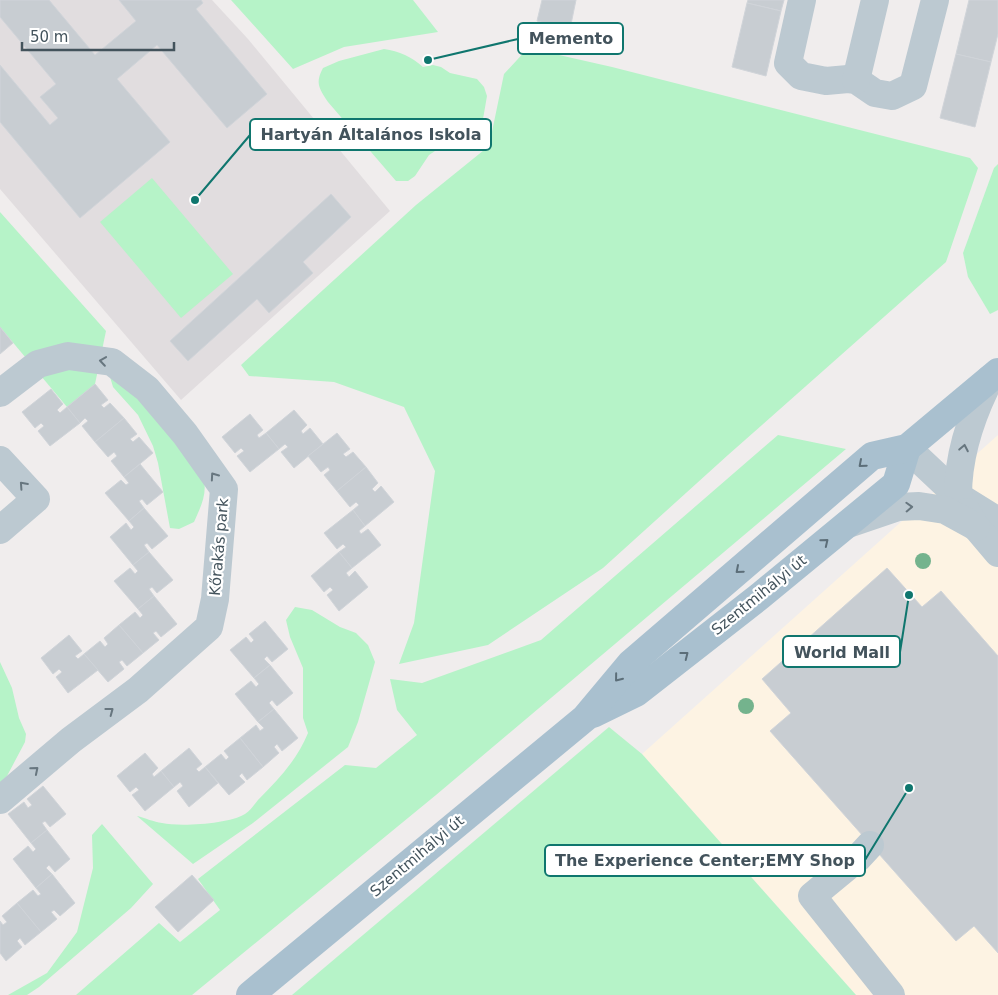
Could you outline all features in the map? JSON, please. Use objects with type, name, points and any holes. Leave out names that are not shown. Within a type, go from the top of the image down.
[{"type":"main road","name":"Szentmihályi út","points":[[250,995],[585,718],[631,662],[872,456],[907,448],[994,376]]},
{"type":"main road","name":"Szentmihályi út","points":[[585,718],[636,693],[760,596],[896,484],[907,448]]},
{"type":"street","points":[[802,0],[788,63],[801,76],[826,81],[856,80],[875,93],[892,96],[913,86],[935,0]]},
{"type":"street","points":[[856,80],[875,0]]},
{"type":"street","name":"Kőrakás park","points":[[0,393],[38,364],[68,356],[112,362],[148,389],[185,434],[224,489],[215,599],[209,627],[138,690],[71,740],[0,800]]},
{"type":"street","points":[[958,496],[959,476],[967,432],[976,407],[994,376]]},
{"type":"street","points":[[907,448],[958,496],[991,518],[998,553]]},
{"type":"street","points":[[0,460],[36,500],[0,530]]},
{"type":"street","points":[[846,525],[898,507],[919,506],[991,518]]},
{"type":"street","points":[[870,845],[858,858],[812,896],[891,995]]},
{"type":"shaded area","points":[[0,0],[212,0],[248,39],[390,211],[181,400],[0,189]]},
{"type":"shaded area","points":[[998,435],[998,995],[856,995],[642,754]]},
{"type":"green space","points":[[231,0],[413,0],[438,32],[344,47],[293,69]]},
{"type":"green space","points":[[528,48],[612,67],[970,158],[978,168],[946,262],[603,568],[488,645],[399,664],[414,623],[435,471],[404,407],[334,382],[249,376],[241,365],[416,205],[489,146],[504,74]]},
{"type":"green space","points":[[384,49],[405,55],[423,67],[433,65],[441,67],[450,73],[477,79],[484,87],[487,96],[483,119],[456,129],[447,143],[429,155],[415,176],[408,181],[396,181],[328,102],[319,85],[319,78],[323,68],[339,61]]},
{"type":"green space","points":[[998,164],[998,310],[990,314],[968,277],[963,253],[994,168]]},
{"type":"green space","points":[[152,178],[233,274],[181,318],[100,222]]},
{"type":"green space","points":[[0,212],[106,331],[95,384],[67,407],[0,327]]},
{"type":"green space","points":[[118,362],[204,480],[204,497],[194,522],[179,529],[170,528],[153,446],[138,415],[113,387],[108,370]]},
{"type":"green space","points":[[778,435],[846,449],[436,795],[192,995],[76,995],[159,923],[180,942],[220,910],[198,879],[345,765],[376,768],[417,735],[397,710],[390,679],[422,683],[541,640]]},
{"type":"green space","points":[[295,607],[312,610],[340,627],[356,633],[368,645],[375,662],[358,722],[348,747],[253,823],[193,864],[137,816],[180,825],[204,824],[238,817],[249,811],[286,769],[304,743],[308,733],[303,718],[303,668],[290,637],[286,620]]},
{"type":"green space","points":[[0,662],[12,688],[19,718],[26,734],[25,742],[7,776],[0,783]]},
{"type":"green space","points":[[609,727],[642,754],[856,995],[292,995]]},
{"type":"green space","points":[[102,824],[153,884],[131,908],[39,987],[27,995],[8,995],[47,973],[77,932],[93,868],[92,835]]},
{"type":"building","points":[[0,0],[49,0],[95,55],[136,21],[119,0],[201,0],[203,3],[196,9],[267,94],[227,128],[157,45],[117,79],[170,142],[80,218],[0,122],[0,65],[50,125],[58,118],[40,97],[56,84],[0,17]]},
{"type":"building","points":[[542,0],[576,0],[570,29],[537,21]]},
{"type":"building","points":[[748,0],[784,0],[781,11],[747,3]]},
{"type":"building","points":[[969,0],[998,0],[998,34],[991,62],[956,54]]},
{"type":"building","points":[[747,3],[781,11],[766,76],[732,67]]},
{"type":"building","points":[[956,54],[991,62],[975,127],[940,118]]},
{"type":"building","points":[[331,194],[351,217],[303,262],[313,273],[269,313],[257,299],[188,361],[170,341]]},
{"type":"building","points":[[0,327],[13,343],[0,354]]},
{"type":"building","points":[[95,384],[108,400],[101,405],[104,408],[110,403],[124,418],[95,442],[82,426],[88,421],[85,418],[80,423],[67,407]]},
{"type":"building","points":[[51,389],[63,404],[57,410],[60,413],[67,407],[80,423],[50,446],[38,431],[44,426],[41,423],[35,428],[22,412]]},
{"type":"building","points":[[294,410],[307,425],[301,431],[303,434],[310,428],[323,444],[294,468],[281,452],[288,447],[285,444],[279,449],[266,433]]},
{"type":"building","points":[[250,414],[263,430],[257,435],[259,438],[266,433],[279,449],[250,472],[237,456],[244,451],[241,448],[235,453],[222,437]]},
{"type":"building","points":[[124,418],[137,434],[130,439],[133,442],[139,437],[153,453],[124,477],[111,461],[117,456],[114,452],[108,457],[95,442]]},
{"type":"building","points":[[337,433],[350,449],[343,454],[346,457],[353,452],[366,467],[337,491],[324,475],[330,470],[328,467],[321,472],[308,456]]},
{"type":"building","points":[[140,464],[163,492],[147,505],[142,499],[139,501],[144,508],[129,521],[105,493],[121,480],[126,485],[129,483],[124,477]]},
{"type":"building","points":[[366,467],[378,483],[372,489],[375,492],[381,486],[394,502],[365,526],[353,510],[359,505],[356,502],[350,507],[337,491]]},
{"type":"building","points":[[144,508],[168,536],[152,549],[147,543],[144,545],[149,552],[133,565],[110,537],[126,523],[131,530],[134,527],[129,521]]},
{"type":"building","points":[[353,510],[365,526],[359,531],[361,534],[368,529],[381,545],[352,568],[339,552],[346,547],[343,544],[337,549],[324,533]]},
{"type":"building","points":[[149,552],[173,580],[157,593],[152,587],[149,589],[154,596],[138,609],[114,581],[130,568],[135,574],[138,571],[133,565]]},
{"type":"building","points":[[339,552],[352,568],[346,573],[349,577],[355,571],[368,587],[339,611],[327,595],[333,590],[330,587],[324,592],[311,576]]},
{"type":"building","points":[[887,568],[922,607],[941,591],[998,656],[998,953],[974,926],[956,941],[770,731],[791,713],[762,679]]},
{"type":"building","points":[[154,596],[177,624],[161,637],[156,631],[153,633],[159,640],[143,653],[119,625],[135,612],[140,618],[143,615],[138,609]]},
{"type":"building","points":[[265,621],[288,649],[272,662],[267,656],[264,659],[270,665],[254,678],[230,650],[246,637],[251,643],[254,640],[249,634]]},
{"type":"building","points":[[119,625],[143,653],[127,666],[122,660],[119,662],[124,669],[108,682],[84,654],[100,641],[105,647],[108,644],[104,638]]},
{"type":"building","points":[[69,635],[82,651],[75,656],[78,659],[84,654],[98,670],[68,693],[56,677],[62,672],[59,669],[53,674],[41,658]]},
{"type":"building","points":[[270,665],[293,693],[277,706],[272,700],[269,703],[274,709],[258,722],[235,694],[251,681],[256,687],[259,684],[254,678]]},
{"type":"building","points":[[274,709],[298,738],[282,751],[277,744],[274,747],[279,753],[263,767],[240,738],[256,725],[260,731],[264,728],[258,722]]},
{"type":"building","points":[[240,738],[263,767],[247,780],[242,773],[239,776],[245,782],[229,795],[205,767],[221,754],[226,760],[229,757],[224,751]]},
{"type":"building","points":[[189,748],[202,764],[196,769],[199,772],[205,767],[218,783],[189,807],[177,791],[183,786],[180,782],[174,787],[161,771]]},
{"type":"building","points":[[145,753],[158,768],[152,774],[154,777],[161,771],[174,787],[145,811],[132,795],[139,790],[136,787],[130,792],[117,776]]},
{"type":"building","points":[[43,786],[66,814],[50,827],[45,821],[42,823],[47,830],[31,843],[8,814],[24,802],[28,808],[32,805],[27,799]]},
{"type":"building","points":[[47,830],[70,859],[55,872],[49,865],[46,868],[52,874],[36,888],[13,859],[28,846],[33,852],[36,849],[31,843]]},
{"type":"building","points":[[52,874],[75,903],[60,916],[54,910],[51,912],[57,919],[41,932],[17,903],[33,890],[38,896],[41,894],[36,888]]},
{"type":"building","points":[[192,875],[214,900],[178,932],[155,907]]},
{"type":"building","points":[[17,903],[41,932],[25,945],[20,938],[17,941],[22,947],[6,961],[0,953],[0,921],[3,925],[7,922],[2,916]]},
{"type":"place","name":"Memento","points":[[428,60]]},
{"type":"place","name":"Hartyán Általános Iskola","points":[[195,200]]},
{"type":"place","name":"World Mall","points":[[909,595]]},
{"type":"place","name":"The Experience Center;EMY Shop","points":[[909,788]]}]
